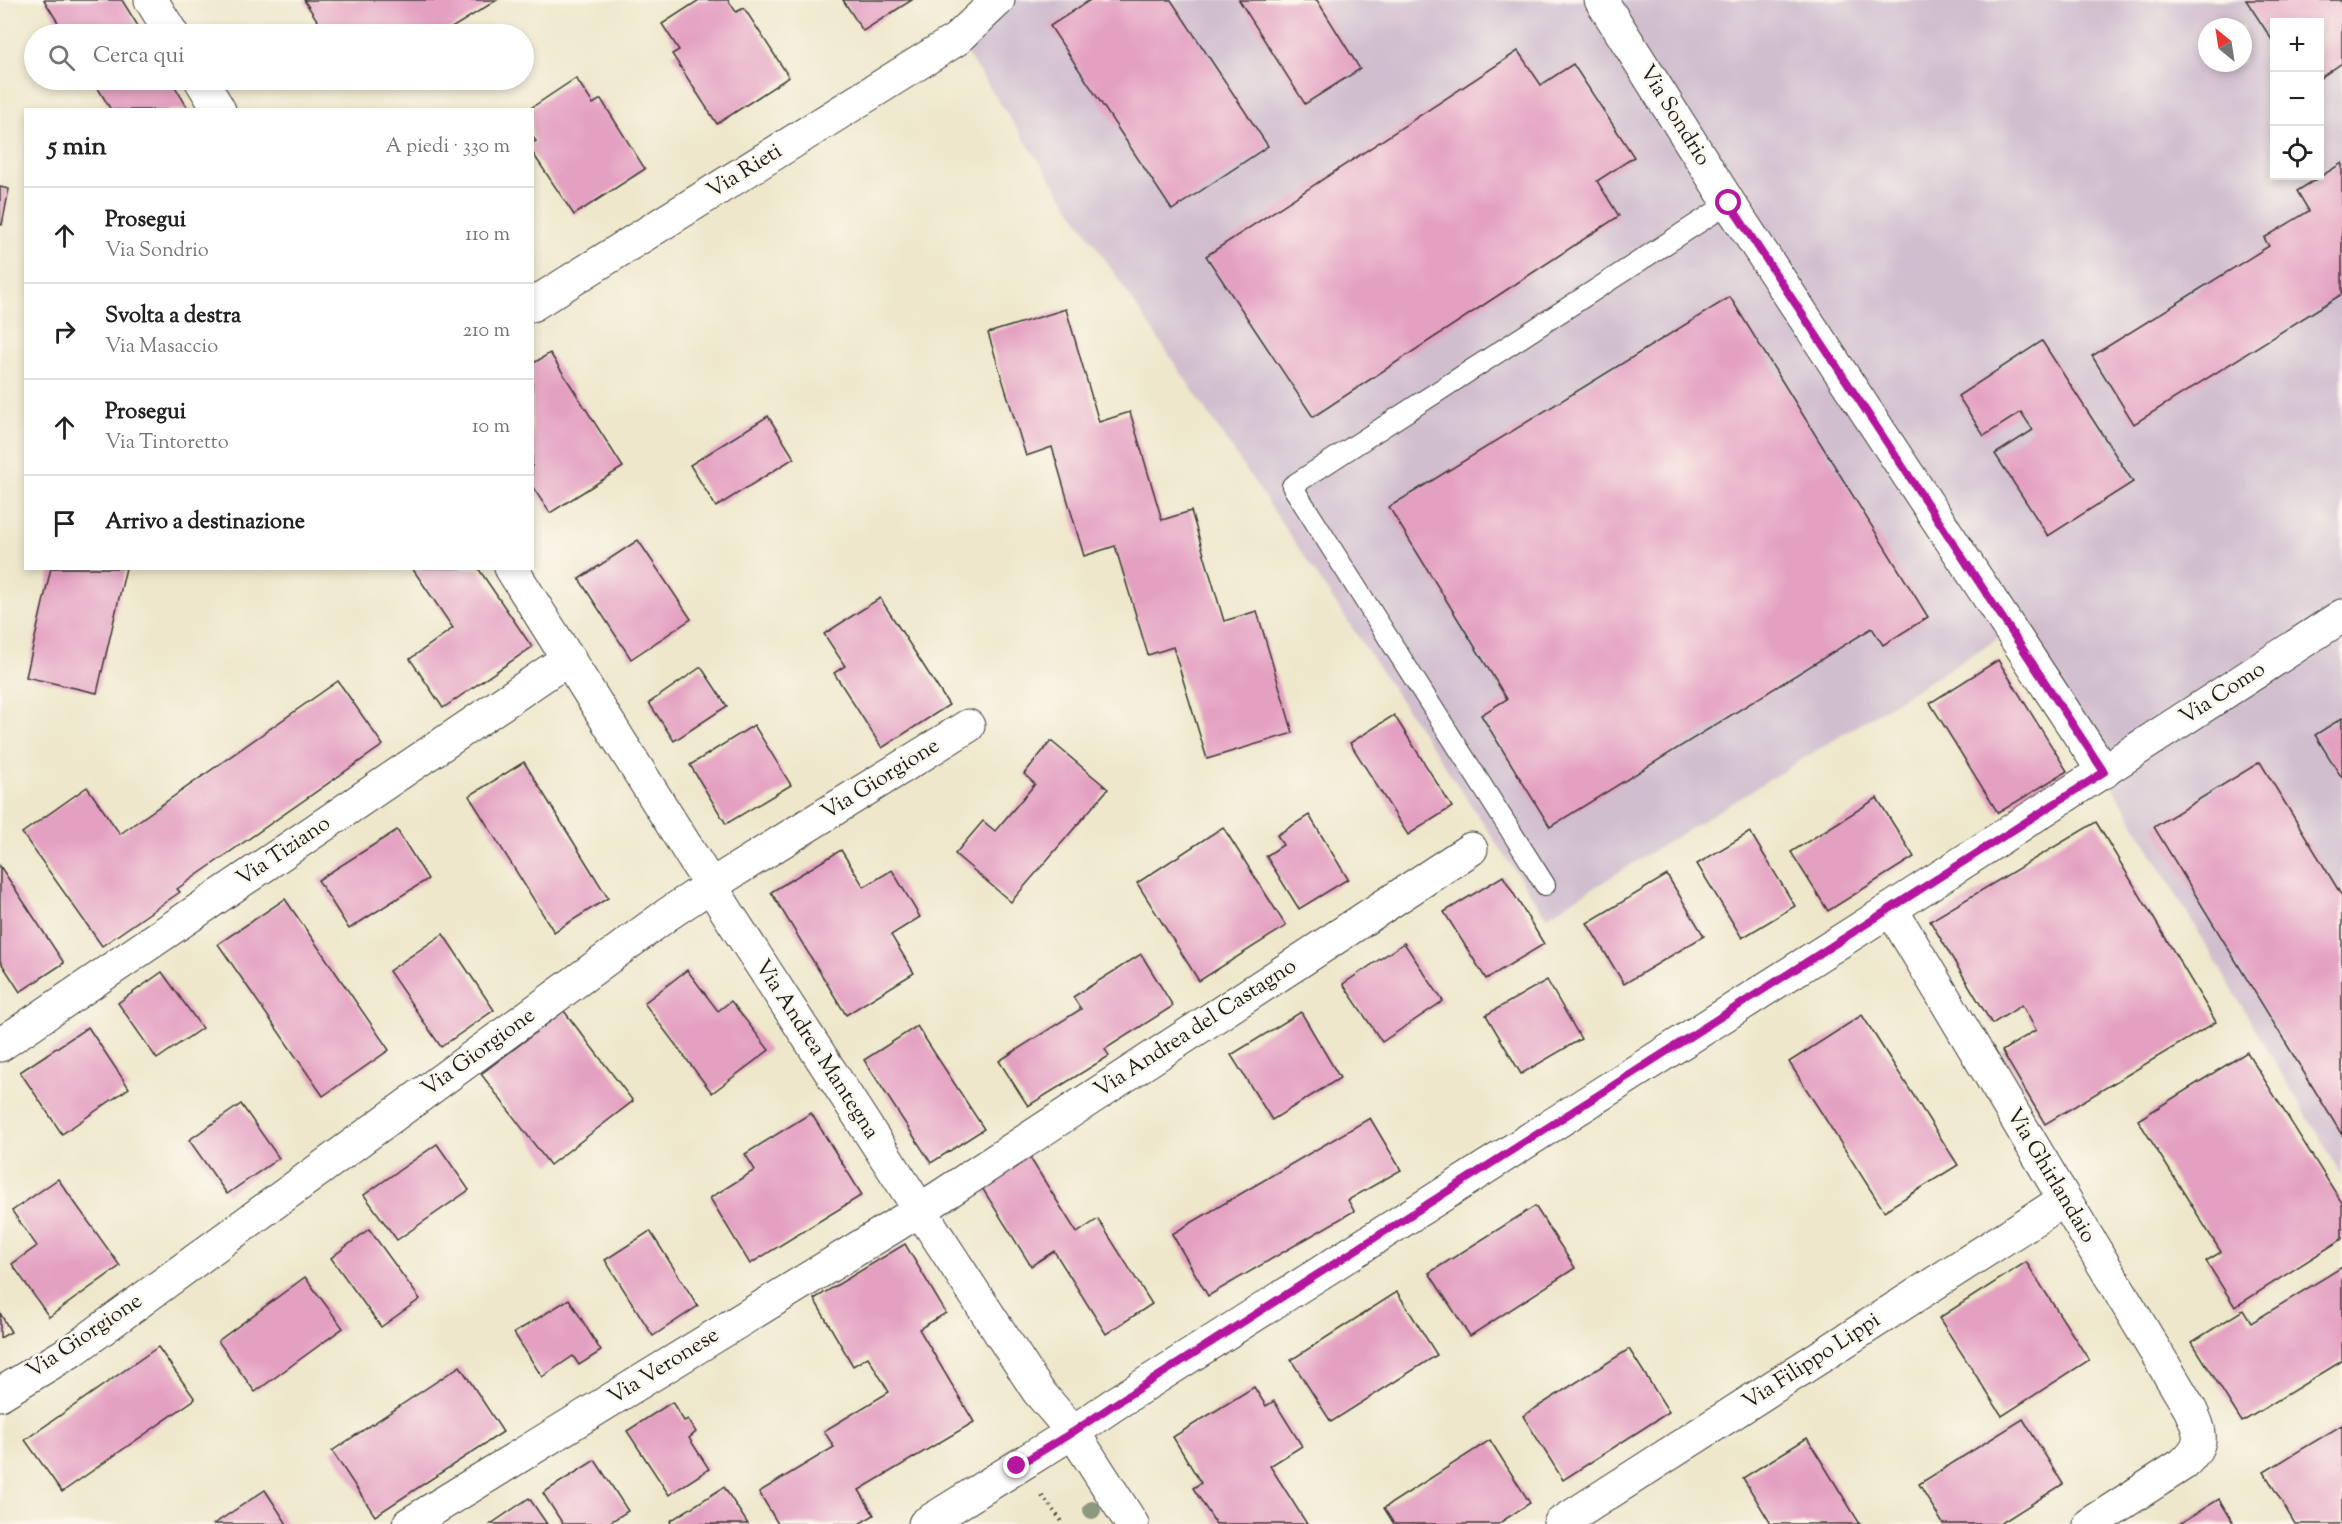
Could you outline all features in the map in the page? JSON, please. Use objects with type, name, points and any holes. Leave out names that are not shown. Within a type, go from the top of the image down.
[{"type":"street","points":[[151,0],[166,24]]},
{"type":"street","name":"Via Rieti","points":[[534,304],[957,39],[999,0]]},
{"type":"street","name":"Via Sondrio","points":[[1601,0],[1729,203],[2104,772]]},
{"type":"street","points":[[207,90],[218,108]]},
{"type":"street","name":"Via Andrea Mantegna","points":[[512,570],[710,886],[920,1210],[1038,1391],[1073,1432],[1132,1524]]},
{"type":"street","name":"Via Como","points":[[925,1524],[1073,1432],[1891,909],[2342,616]]},
{"type":"street","name":"Via Tiziano","points":[[0,1045],[569,658]]},
{"type":"street","name":"Via Giorgione","points":[[0,1394],[76,1348],[710,886],[968,726]]},
{"type":"street","name":"Via Andrea del Castagno","points":[[920,1210],[1472,849]]},
{"type":"street","name":"Via Ghirlandaio","points":[[1891,909],[2190,1409],[2199,1431],[2199,1445],[2194,1454],[2175,1470],[2090,1524]]},
{"type":"street","name":"Via Filippo Lippi","points":[[1560,1524],[2064,1200]]},
{"type":"street","name":"Via Veronese","points":[[409,1524],[920,1210]]},
{"type":"lane","points":[[1545,885],[1292,486],[1729,203]]},
{"type":"shaded area","points":[[1000,0],[2342,0],[2342,1176],[2104,772],[2009,632],[1546,917],[957,39]]},
{"type":"building","points":[[44,0],[122,0],[137,24],[59,24]]},
{"type":"building","points":[[304,0],[497,0],[458,24],[320,24]]},
{"type":"building","points":[[699,0],[728,0],[736,12],[744,8],[789,77],[717,124],[672,54],[679,50],[662,24]]},
{"type":"building","points":[[843,0],[912,0],[863,31]]},
{"type":"building","points":[[1090,0],[1171,0],[1268,146],[1172,210],[1050,26]]},
{"type":"building","points":[[1239,0],[1317,0],[1360,69],[1305,104]]},
{"type":"building","points":[[2246,0],[2342,0],[2342,63],[2324,75],[2324,18],[2270,18],[2270,37]]},
{"type":"building","points":[[1518,51],[1541,85],[1573,64],[1634,157],[1597,181],[1619,216],[1313,417],[1206,256]]},
{"type":"building","points":[[576,78],[593,104],[601,99],[645,169],[574,215],[534,155],[534,142],[536,141],[534,138],[534,108],[531,108]]},
{"type":"building","points":[[99,90],[177,90],[188,108],[110,108]]},
{"type":"building","points":[[2342,163],[2342,294],[2134,424],[2092,356],[2269,246],[2264,238],[2309,211],[2297,191],[2315,180],[2324,180],[2324,174]]},
{"type":"building","points":[[0,187],[9,189],[2,225],[0,224]]},
{"type":"building","points":[[1730,297],[1928,617],[1883,645],[1872,628],[1550,827],[1481,715],[1507,699],[1389,507]]},
{"type":"building","points":[[1066,309],[1099,422],[1130,412],[1162,520],[1191,511],[1224,621],[1257,611],[1293,733],[1207,759],[1173,647],[1148,655],[1115,546],[1084,556],[1052,447],[1026,456],[988,333]]},
{"type":"building","points":[[2042,341],[2133,482],[2048,536],[1995,454],[2033,430],[2021,412],[1984,436],[1958,396]]},
{"type":"building","points":[[550,353],[623,467],[550,513],[534,489],[534,363]]},
{"type":"building","points":[[768,416],[794,458],[716,507],[690,465]]},
{"type":"building","points":[[638,540],[691,619],[631,659],[579,579]]},
{"type":"building","points":[[51,570],[126,570],[97,693],[26,677]]},
{"type":"building","points":[[413,570],[479,570],[532,647],[443,708],[410,659],[453,628]]},
{"type":"building","points":[[880,598],[949,705],[882,748],[834,673],[845,666],[824,634]]},
{"type":"building","points":[[1998,660],[2067,771],[1998,813],[1930,703]]},
{"type":"building","points":[[701,667],[727,706],[674,741],[649,703]]},
{"type":"building","points":[[338,681],[383,745],[177,889],[180,892],[102,946],[22,833],[87,787],[120,834]]},
{"type":"building","points":[[1394,715],[1452,807],[1408,835],[1350,743]]},
{"type":"building","points":[[2342,718],[2342,778],[2315,735]]},
{"type":"building","points":[[754,725],[791,785],[726,824],[690,765]]},
{"type":"building","points":[[1051,741],[1108,789],[1011,902],[955,854],[983,821],[995,831],[1035,784],[1024,774]]},
{"type":"building","points":[[524,762],[608,898],[554,932],[469,796]]},
{"type":"building","points":[[2260,762],[2342,896],[2342,1135],[2154,827]]},
{"type":"building","points":[[1877,798],[1914,857],[1828,911],[1791,852]]},
{"type":"building","points":[[1309,815],[1348,879],[1299,909],[1266,856],[1283,845],[1277,835]]},
{"type":"building","points":[[2096,822],[2216,1022],[2045,1124],[2002,1051],[2036,1030],[2022,1005],[1992,1024],[1930,921]]},
{"type":"building","points":[[1223,827],[1286,926],[1199,981],[1137,883]]},
{"type":"building","points":[[397,830],[428,879],[349,929],[318,880]]},
{"type":"building","points":[[1750,832],[1795,906],[1742,938],[1697,864]]},
{"type":"building","points":[[841,850],[864,887],[892,870],[920,917],[891,935],[914,973],[846,1015],[771,892]]},
{"type":"building","points":[[0,866],[64,963],[20,992],[0,961]]},
{"type":"building","points":[[1667,875],[1704,936],[1624,984],[1587,923]]},
{"type":"building","points":[[1503,876],[1544,944],[1486,979],[1444,912]]},
{"type":"building","points":[[285,899],[389,1050],[323,1096],[218,944]]},
{"type":"building","points":[[443,934],[494,1010],[441,1047],[389,971]]},
{"type":"building","points":[[1404,943],[1443,1001],[1382,1042],[1343,984]]},
{"type":"building","points":[[1141,954],[1173,1006],[1105,1049],[1109,1056],[1028,1106],[999,1061],[1081,1009],[1073,997]]},
{"type":"building","points":[[687,970],[718,1011],[731,1001],[769,1050],[712,1093],[644,1003]]},
{"type":"building","points":[[162,972],[202,1028],[157,1059],[118,1003]]},
{"type":"building","points":[[1547,980],[1581,1039],[1521,1074],[1486,1015]]},
{"type":"building","points":[[564,1011],[633,1101],[550,1165],[481,1074]]},
{"type":"building","points":[[1301,1012],[1340,1078],[1272,1120],[1231,1055]]},
{"type":"building","points":[[1862,1015],[1958,1165],[1884,1211],[1789,1062]]},
{"type":"building","points":[[917,1026],[984,1129],[931,1163],[864,1060]]},
{"type":"building","points":[[88,1027],[129,1088],[62,1134],[20,1072]]},
{"type":"building","points":[[2247,1052],[2342,1203],[2342,1239],[2235,1307],[2206,1261],[2221,1252],[2138,1120]]},
{"type":"building","points":[[241,1104],[279,1158],[227,1194],[189,1140]]},
{"type":"building","points":[[811,1113],[862,1195],[750,1264],[710,1198],[755,1170],[745,1154]]},
{"type":"building","points":[[1370,1118],[1401,1170],[1348,1200],[1354,1211],[1208,1296],[1172,1234]]},
{"type":"building","points":[[437,1144],[469,1190],[397,1240],[364,1195]]},
{"type":"building","points":[[1027,1153],[1077,1233],[1098,1219],[1152,1304],[1106,1334],[1054,1251],[1031,1266],[979,1183]]},
{"type":"building","points":[[58,1179],[120,1266],[49,1317],[12,1264],[37,1246],[12,1211]]},
{"type":"building","points":[[1535,1206],[1575,1268],[1470,1336],[1429,1273]]},
{"type":"building","points":[[369,1229],[420,1299],[381,1327],[331,1258]]},
{"type":"building","points":[[650,1231],[698,1306],[653,1336],[605,1260]]},
{"type":"building","points":[[905,1244],[946,1313],[919,1329],[974,1422],[859,1490],[874,1515],[859,1524],[778,1524],[759,1492],[834,1447],[824,1431],[889,1392],[868,1357],[853,1366],[814,1299]]},
{"type":"building","points":[[2026,1262],[2089,1360],[2002,1416],[1939,1318]]},
{"type":"building","points":[[2342,1267],[2342,1361],[2242,1422],[2192,1342],[2243,1310],[2251,1323]]},
{"type":"building","points":[[305,1277],[343,1328],[255,1392],[218,1341]]},
{"type":"building","points":[[1397,1292],[1437,1355],[1331,1422],[1291,1360]]},
{"type":"building","points":[[569,1299],[601,1351],[579,1365],[573,1356],[542,1377],[514,1333]]},
{"type":"building","points":[[0,1313],[11,1332],[0,1338]]},
{"type":"building","points":[[158,1347],[195,1399],[62,1492],[25,1440]]},
{"type":"building","points":[[1629,1349],[1669,1412],[1563,1480],[1523,1416]]},
{"type":"building","points":[[460,1366],[503,1432],[375,1516],[332,1451]]},
{"type":"building","points":[[1254,1387],[1266,1406],[1274,1401],[1302,1446],[1270,1466],[1307,1524],[1216,1524],[1193,1488],[1201,1483],[1173,1437]]},
{"type":"building","points":[[672,1402],[684,1421],[688,1419],[696,1432],[689,1438],[709,1469],[669,1495],[627,1431]]},
{"type":"building","points":[[2023,1419],[2063,1484],[2000,1524],[1943,1524],[1919,1484]]},
{"type":"building","points":[[2342,1425],[2342,1524],[2295,1524],[2264,1472]]},
{"type":"building","points":[[1807,1438],[1860,1524],[1771,1524],[1743,1478]]},
{"type":"building","points":[[1490,1440],[1530,1503],[1498,1524],[1394,1524],[1384,1508]]},
{"type":"building","points":[[595,1460],[628,1511],[607,1524],[563,1524],[543,1493]]},
{"type":"building","points":[[724,1487],[748,1524],[671,1524],[670,1521]]},
{"type":"building","points":[[265,1490],[287,1524],[214,1524]]},
{"type":"building","points":[[529,1498],[547,1524],[491,1524]]},
{"type":"building","points":[[2219,1499],[2234,1524],[2179,1524]]},
{"type":"route","points":[[1017,1466],[2104,772],[1729,203]]}]
